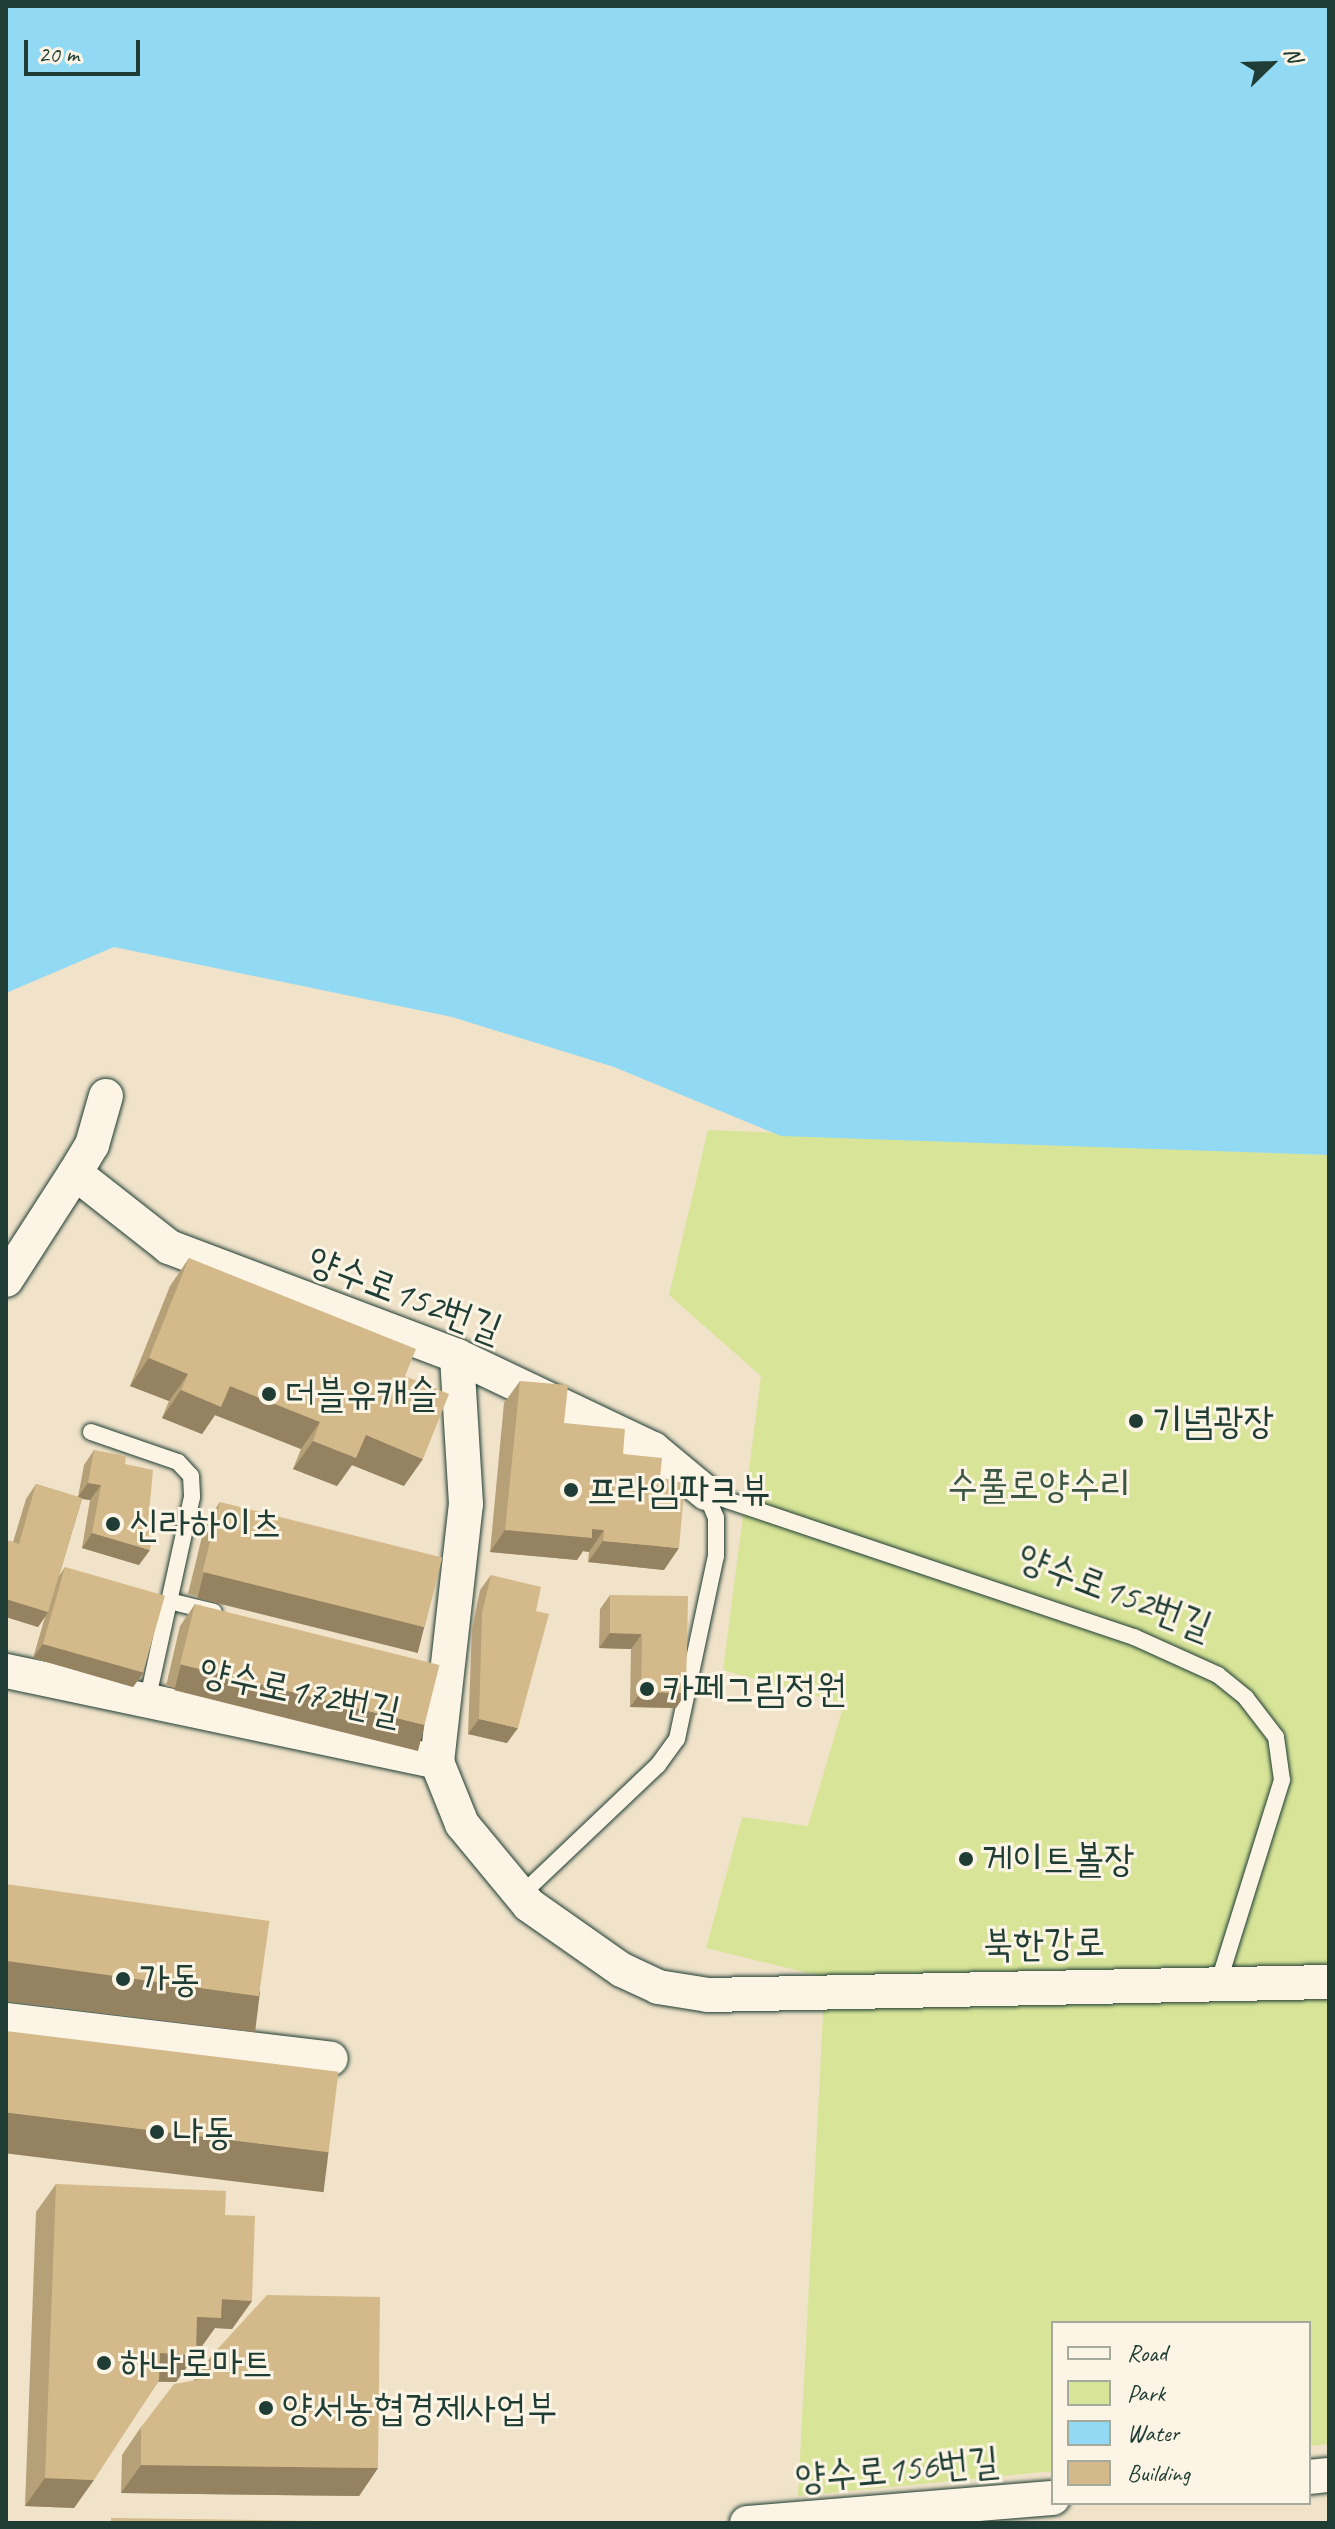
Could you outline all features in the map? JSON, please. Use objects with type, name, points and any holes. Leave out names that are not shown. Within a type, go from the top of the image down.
[{"type":"street","points":[[6,1280],[92,1145],[106,1096]]},
{"type":"street","name":"양수로152번길","points":[[75,1173],[169,1247],[199,1261],[457,1356],[653,1449],[706,1493]]},
{"type":"street","name":"양수로172번길","points":[[457,1356],[466,1504],[440,1668],[437,1762],[462,1824],[521,1895],[622,1970],[658,1987],[708,1995],[761,1991]]},
{"type":"street","name":"양수로172번길","points":[[6,1671],[437,1762]]},
{"type":"street","name":"북한강로","points":[[761,1991],[1219,1981],[1329,1982]]},
{"type":"street","points":[[6,2020],[331,2059]]},
{"type":"street","name":"양수로156번길","points":[[747,2523],[1051,2498]]},
{"type":"lane","name":"양수로172번길","points":[[91,1432],[189,1471],[192,1497],[147,1702]]},
{"type":"lane","points":[[521,1895],[658,1765],[677,1739],[716,1556],[716,1518],[706,1493]]},
{"type":"lane","name":"양수로152번길","points":[[706,1493],[1134,1637],[1218,1675],[1246,1698],[1276,1737],[1282,1780],[1219,1981]]},
{"type":"lane","name":"양수로172번길","points":[[169,1601],[231,1616]]},
{"type":"green space","name":"수풀로양수리","points":[[708,1130],[1329,1155],[1329,2444],[1311,2446],[1311,2321],[1051,2321],[1051,2471],[798,2496],[825,1977],[706,1948],[742,1817],[808,1826],[844,1704],[723,1670],[761,1376],[669,1295]]},
{"type":"water","points":[[6,6],[1329,6],[1329,1155],[781,1136],[614,1067],[452,1017],[114,947],[6,993]]},
{"type":"building","name":"더블유캐슬","points":[[189,1258],[416,1349],[405,1376],[449,1394],[423,1459],[366,1435],[356,1458],[313,1441],[320,1422],[230,1386],[221,1407],[181,1390],[188,1374],[149,1358]]},
{"type":"building","name":"프라임파크뷰","points":[[520,1381],[568,1385],[564,1423],[625,1429],[623,1454],[662,1458],[660,1478],[685,1481],[679,1548],[603,1541],[604,1530],[592,1529],[592,1538],[505,1530]]},
{"type":"building","name":"신라하이츠","points":[[94,1450],[126,1456],[125,1464],[153,1470],[148,1523],[154,1525],[150,1550],[92,1533],[101,1485],[88,1483]]},
{"type":"building","points":[[36,1484],[82,1498],[48,1612],[6,1599],[6,1540],[19,1544]]},
{"type":"building","points":[[220,1502],[442,1557],[425,1627],[203,1572]]},
{"type":"building","points":[[65,1567],[165,1596],[143,1673],[43,1644]]},
{"type":"building","points":[[491,1575],[541,1587],[536,1611],[549,1614],[518,1728],[479,1719],[482,1613]]},
{"type":"building","points":[[610,1595],[688,1596],[686,1693],[641,1692],[642,1634],[610,1633]]},
{"type":"building","points":[[195,1604],[440,1665],[425,1725],[180,1664]]},
{"type":"building","points":[[6,1884],[269,1921],[259,1996],[6,1961]]},
{"type":"building","points":[[6,2031],[339,2072],[329,2152],[6,2113]]},
{"type":"building","name":"하나로마트","points":[[56,2184],[226,2191],[225,2215],[255,2216],[252,2301],[222,2299],[221,2318],[197,2317],[196,2355],[160,2353],[159,2380],[94,2480],[45,2478]]},
{"type":"building","name":"양서농협경제사업부","points":[[267,2295],[380,2297],[378,2468],[141,2465],[141,2427],[174,2384],[209,2378],[212,2355]]},
{"type":"building","points":[[111,2518],[384,2522],[384,2523],[111,2523]]},
{"type":"place","name":"더블유캐슬","points":[[269,1394]]},
{"type":"place","name":"기념광장","points":[[1136,1421]]},
{"type":"place","name":"프라임파크뷰","points":[[571,1490]]},
{"type":"place","name":"신라하이츠","points":[[113,1524]]},
{"type":"place","name":"카페그림정원","points":[[647,1689]]},
{"type":"place","name":"게이트볼장","points":[[966,1859]]},
{"type":"place","name":"가동","points":[[123,1979]]},
{"type":"place","name":"나동","points":[[157,2132]]},
{"type":"place","name":"하나로마트","points":[[104,2363]]},
{"type":"place","name":"양서농협경제사업부","points":[[266,2408]]}]
